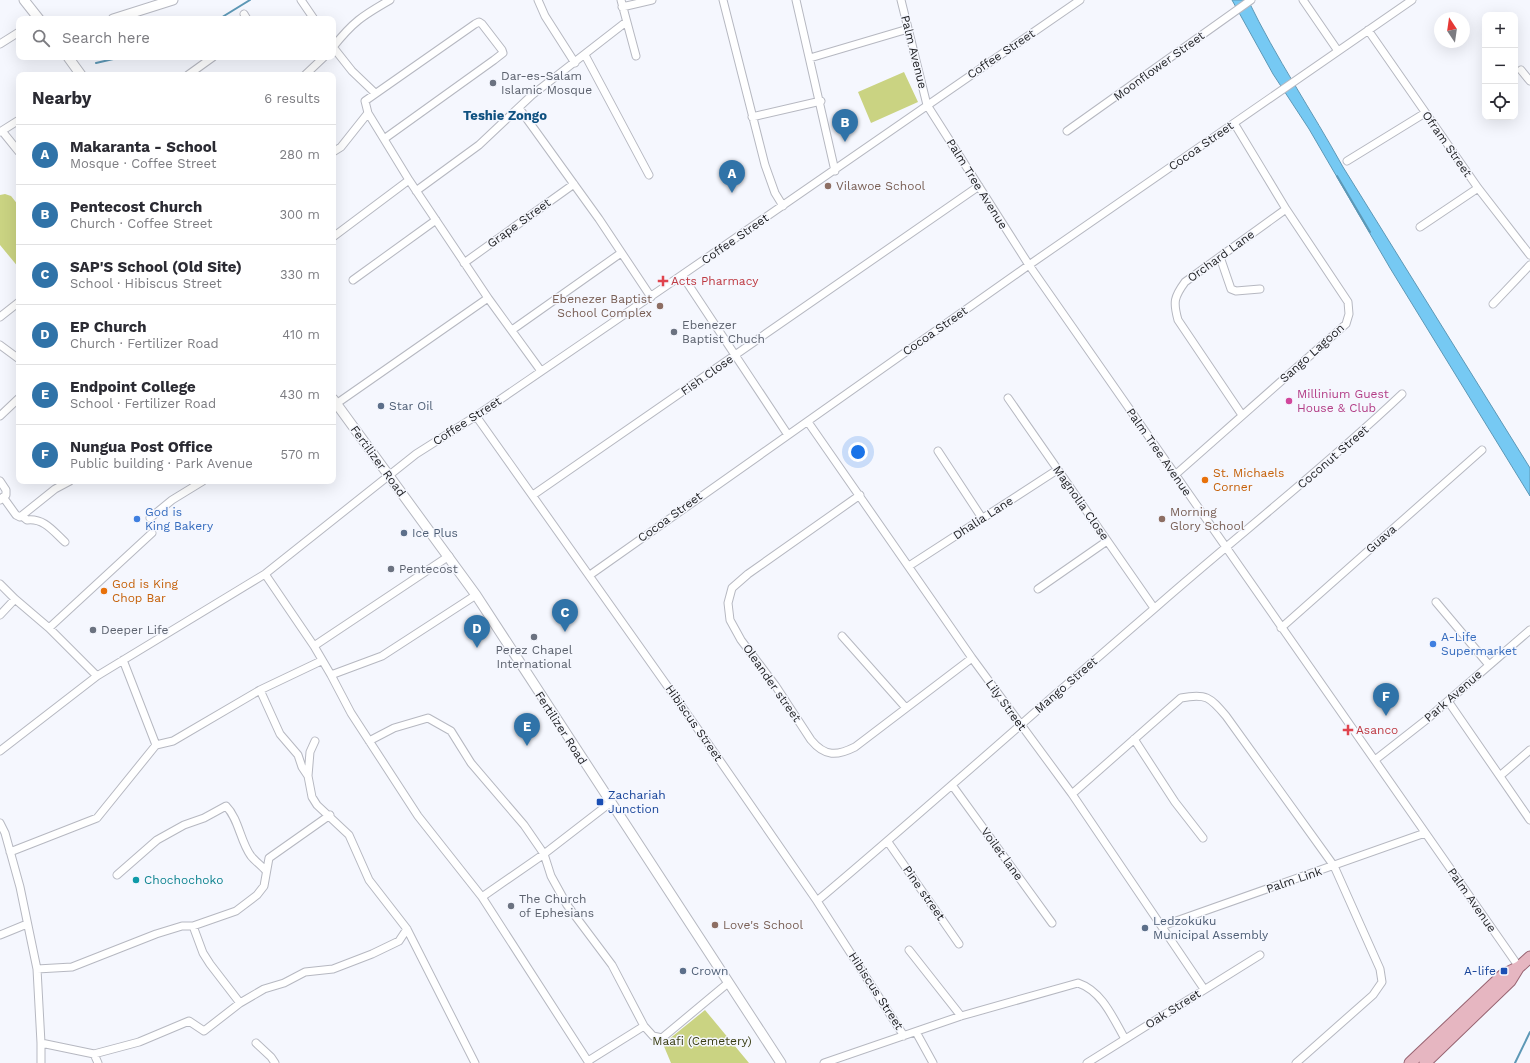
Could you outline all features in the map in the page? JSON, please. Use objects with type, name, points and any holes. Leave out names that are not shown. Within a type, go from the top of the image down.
[{"type":"main road","points":[[1425,1063],[1510,980],[1519,967],[1530,957]]},
{"type":"main road","points":[[1410,1063],[1503,975],[1519,967]]},
{"type":"street","points":[[24,0],[37,16]]},
{"type":"street","points":[[122,16],[173,0]]},
{"type":"street","points":[[301,0],[312,16]]},
{"type":"street","points":[[336,43],[349,27],[362,16],[390,0]]},
{"type":"street","points":[[538,0],[545,16],[575,63]]},
{"type":"street","points":[[636,56],[622,4],[652,0]]},
{"type":"street","points":[[722,0],[770,182],[783,206]]},
{"type":"street","points":[[796,0],[821,101],[835,170]]},
{"type":"street","name":"Palm Avenue","points":[[901,0],[928,105]]},
{"type":"street","name":"Coffee Street","points":[[0,751],[97,676],[265,574],[416,454],[476,416],[651,297],[1080,0]]},
{"type":"street","name":"Moonflower Street","points":[[1067,131],[1251,0]]},
{"type":"street","points":[[1303,0],[1338,51],[1412,0]]},
{"type":"street","points":[[384,139],[503,52],[482,24],[479,22],[365,101],[368,113],[409,180],[488,298],[541,371]]},
{"type":"street","points":[[416,190],[479,145],[532,95],[626,22]]},
{"type":"street","points":[[810,58],[908,29]]},
{"type":"street","name":"Ofram Street","points":[[1368,30],[1478,188],[1530,255]]},
{"type":"street","points":[[0,44],[16,34]]},
{"type":"street","points":[[336,51],[352,71],[375,93]]},
{"type":"street","name":"Cocoa Street","points":[[590,575],[1029,265],[1338,51]]},
{"type":"street","points":[[585,55],[649,175]]},
{"type":"street","points":[[70,60],[79,72]]},
{"type":"street","points":[[192,72],[209,60]]},
{"type":"street","points":[[308,72],[321,60]]},
{"type":"street","points":[[1521,70],[1530,80]]},
{"type":"street","points":[[752,117],[821,101]]},
{"type":"street","name":"Palm Tree Avenue","points":[[928,105],[1029,265],[1425,833]]},
{"type":"street","points":[[519,108],[574,184],[651,297]]},
{"type":"street","points":[[336,150],[341,147],[368,113]]},
{"type":"street","points":[[1347,161],[1425,113]]},
{"type":"street","points":[[16,122],[1,131],[16,148]]},
{"type":"street","name":"Sango Lagoon","points":[[1175,475],[1346,324],[1349,314],[1348,302],[1286,209],[1234,124]]},
{"type":"street","points":[[336,235],[409,180]]},
{"type":"street","name":"Grape Street","points":[[464,263],[574,184]]},
{"type":"street","name":"Fish Close","points":[[533,495],[978,186]]},
{"type":"street","points":[[1420,227],[1478,188]]},
{"type":"street","name":"Orchard Lane","points":[[1242,415],[1178,320],[1174,306],[1176,294],[1185,282],[1286,209]]},
{"type":"street","points":[[353,280],[436,220]]},
{"type":"street","points":[[512,330],[621,253]]},
{"type":"street","points":[[1220,257],[1231,289],[1260,289]]},
{"type":"street","points":[[1493,304],[1530,265]]},
{"type":"street","points":[[682,275],[788,435]]},
{"type":"street","points":[[336,401],[488,298]]},
{"type":"street","points":[[0,318],[16,305]]},
{"type":"street","points":[[0,345],[16,357]]},
{"type":"street","name":"Coconut Street","points":[[1225,547],[1349,444],[1402,394]]},
{"type":"street","name":"Magnolia Close","points":[[1008,398],[1154,608]]},
{"type":"street","points":[[0,416],[16,401]]},
{"type":"street","name":"Fertilizer Road","points":[[336,405],[449,556],[476,595],[610,803],[781,1063]]},
{"type":"street","name":"Hibiscus Street","points":[[476,416],[590,575],[817,901],[904,1036]]},
{"type":"street","name":"Lily Street","points":[[808,422],[972,658],[1072,794],[1204,989]]},
{"type":"street","name":"Guava","points":[[1281,628],[1482,450]]},
{"type":"street","points":[[938,451],[982,518]]},
{"type":"street","name":"Dhalia Lane","points":[[909,566],[1057,470]]},
{"type":"street","points":[[0,480],[6,490],[6,495],[1,498],[16,515],[22,516],[27,520],[35,519],[44,523],[66,542]]},
{"type":"street","points":[[22,516],[55,489],[64,484]]},
{"type":"street","points":[[150,518],[172,500],[197,484]]},
{"type":"street","name":"Oleander street","points":[[860,495],[748,574],[732,588],[728,603],[730,620],[741,640],[817,748],[829,754],[844,753],[856,747],[972,658]]},
{"type":"street","points":[[49,628],[152,533]]},
{"type":"street","points":[[1038,589],[1107,540]]},
{"type":"street","name":"Mango Street","points":[[817,901],[888,842],[1225,547]]},
{"type":"street","points":[[314,646],[449,556]]},
{"type":"street","points":[[265,574],[314,646],[351,713],[418,816],[482,897],[588,1062],[644,1026]]},
{"type":"street","points":[[0,584],[15,600],[49,628],[97,676]]},
{"type":"street","points":[[331,675],[382,656],[476,595]]},
{"type":"street","points":[[0,615],[15,600]]},
{"type":"street","points":[[1436,602],[1489,665]]},
{"type":"street","name":"Park Avenue","points":[[1375,760],[1448,701],[1530,630]]},
{"type":"street","points":[[842,636],[906,708]]},
{"type":"street","points":[[123,660],[156,745]]},
{"type":"street","points":[[10,852],[97,818],[156,745],[173,741],[260,690],[321,660]]},
{"type":"street","points":[[260,690],[280,734],[298,755],[308,776],[312,797],[317,805],[330,815],[349,835],[369,880],[407,929],[475,1063]]},
{"type":"street","points":[[1072,794],[1181,698],[1197,695],[1213,700],[1239,733],[1334,866],[1380,969],[1382,982],[1373,995],[1296,1063]]},
{"type":"street","points":[[1448,701],[1501,775],[1530,820]]},
{"type":"street","points":[[369,741],[394,728],[428,718],[443,725],[451,731],[471,763],[524,825],[544,854],[551,876],[567,905],[612,965],[644,1026],[653,1036],[662,1038],[728,982]]},
{"type":"street","points":[[1134,739],[1172,797],[1203,838]]},
{"type":"street","points":[[308,776],[310,752],[315,741]]},
{"type":"street","points":[[1501,775],[1530,750]]},
{"type":"street","name":"Voilet lane","points":[[952,785],[1052,923]]},
{"type":"street","points":[[482,897],[544,854],[610,803]]},
{"type":"street","points":[[117,875],[157,840],[184,824],[204,818],[226,806],[234,816],[236,826],[251,855],[266,871]]},
{"type":"street","points":[[37,969],[72,967],[156,934],[182,926],[193,926],[236,911],[257,895],[264,886],[269,858],[330,815]]},
{"type":"street","points":[[0,823],[10,852],[28,924],[37,969],[41,1063]]},
{"type":"street","name":"Palm Avenue","points":[[1425,833],[1519,967]]},
{"type":"street","name":"Palm Link","points":[[1162,926],[1425,833]]},
{"type":"street","name":"Pine street","points":[[888,842],[960,944]]},
{"type":"street","points":[[0,935],[28,924]]},
{"type":"street","points":[[193,926],[203,953],[240,1003]]},
{"type":"street","points":[[41,1043],[94,1054],[139,1042],[189,1021],[204,1031],[240,1003],[264,989],[284,983],[304,972],[334,969],[372,954],[399,941],[407,929]]},
{"type":"street","points":[[909,950],[961,1016]]},
{"type":"street","name":"Oak Street","points":[[1087,1063],[1260,955]]},
{"type":"street","points":[[824,1063],[961,1016],[1078,983],[1087,986],[1096,993],[1125,1039]]},
{"type":"street","points":[[916,1032],[933,1063]]},
{"type":"street","points":[[256,1043],[275,1063]]},
{"type":"street","points":[[94,1054],[98,1063]]},
{"type":"green space","points":[[904,72],[918,102],[871,123],[858,92]]},
{"type":"green space","points":[[5,194],[11,196],[16,202],[16,264],[0,245],[0,195]]},
{"type":"green space","name":"Maafi (Cemetery)","points":[[705,1010],[749,1063],[671,1063],[663,1044]]},
{"type":"water","points":[[1232,0],[1248,0],[1270,43],[1343,167],[1530,468],[1530,496],[1390,268],[1309,129],[1273,74]]},
{"type":"waterway","points":[[224,16],[250,0]]},
{"type":"waterway","points":[[96,63],[109,60]]},
{"type":"waterway","points":[[1337,176],[1370,232]]},
{"type":"waterway","points":[[1515,1063],[1530,1032]]},
{"type":"place","name":"Dar-es-Salam Islamic Mosque","points":[[493,83]]},
{"type":"place","name":"Pentecost Church","points":[[845,142]]},
{"type":"place","name":"Vilawoe School","points":[[828,186]]},
{"type":"place","name":"Makaranta - School","points":[[732,193]]},
{"type":"place","name":"Acts Pharmacy","points":[[663,281]]},
{"type":"place","name":"Ebenezer Baptist School Complex","points":[[660,306]]},
{"type":"place","name":"Ebenezer Baptist Chuch","points":[[674,332]]},
{"type":"place","name":"Millinium Guest House & Club","points":[[1289,401]]},
{"type":"place","name":"Star Oil","points":[[381,406]]},
{"type":"place","name":"St. Michaels Corner","points":[[1205,480]]},
{"type":"place","name":"God is King Bakery","points":[[137,519]]},
{"type":"place","name":"Morning Glory School","points":[[1162,519]]},
{"type":"place","name":"Ice Plus","points":[[404,533]]},
{"type":"place","name":"Pentecost","points":[[391,569]]},
{"type":"place","name":"God is King Chop Bar","points":[[104,591]]},
{"type":"place","name":"Deeper Life","points":[[93,630]]},
{"type":"place","name":"SAP'S School (Old Site)","points":[[565,632]]},
{"type":"place","name":"Perez Chapel International","points":[[534,637]]},
{"type":"place","name":"A-Life Supermarket","points":[[1433,644]]},
{"type":"place","name":"EP Church","points":[[477,648]]},
{"type":"place","name":"Nungua Post Office","points":[[1386,716]]},
{"type":"place","name":"Asanco","points":[[1348,730]]},
{"type":"place","name":"Endpoint College","points":[[527,746]]},
{"type":"place","name":"Zachariah Junction","points":[[600,802]]},
{"type":"place","name":"Chochochoko","points":[[136,880]]},
{"type":"place","name":"The Church of Ephesians","points":[[511,906]]},
{"type":"place","name":"Love's School","points":[[715,925]]},
{"type":"place","name":"Ledzokuku Municipal Assembly","points":[[1145,928]]},
{"type":"place","name":"Crown","points":[[683,971]]},
{"type":"place","name":"A-life","points":[[1504,971]]},
{"type":"district","name":"Teshie Zongo","points":[[505,115]]}]
